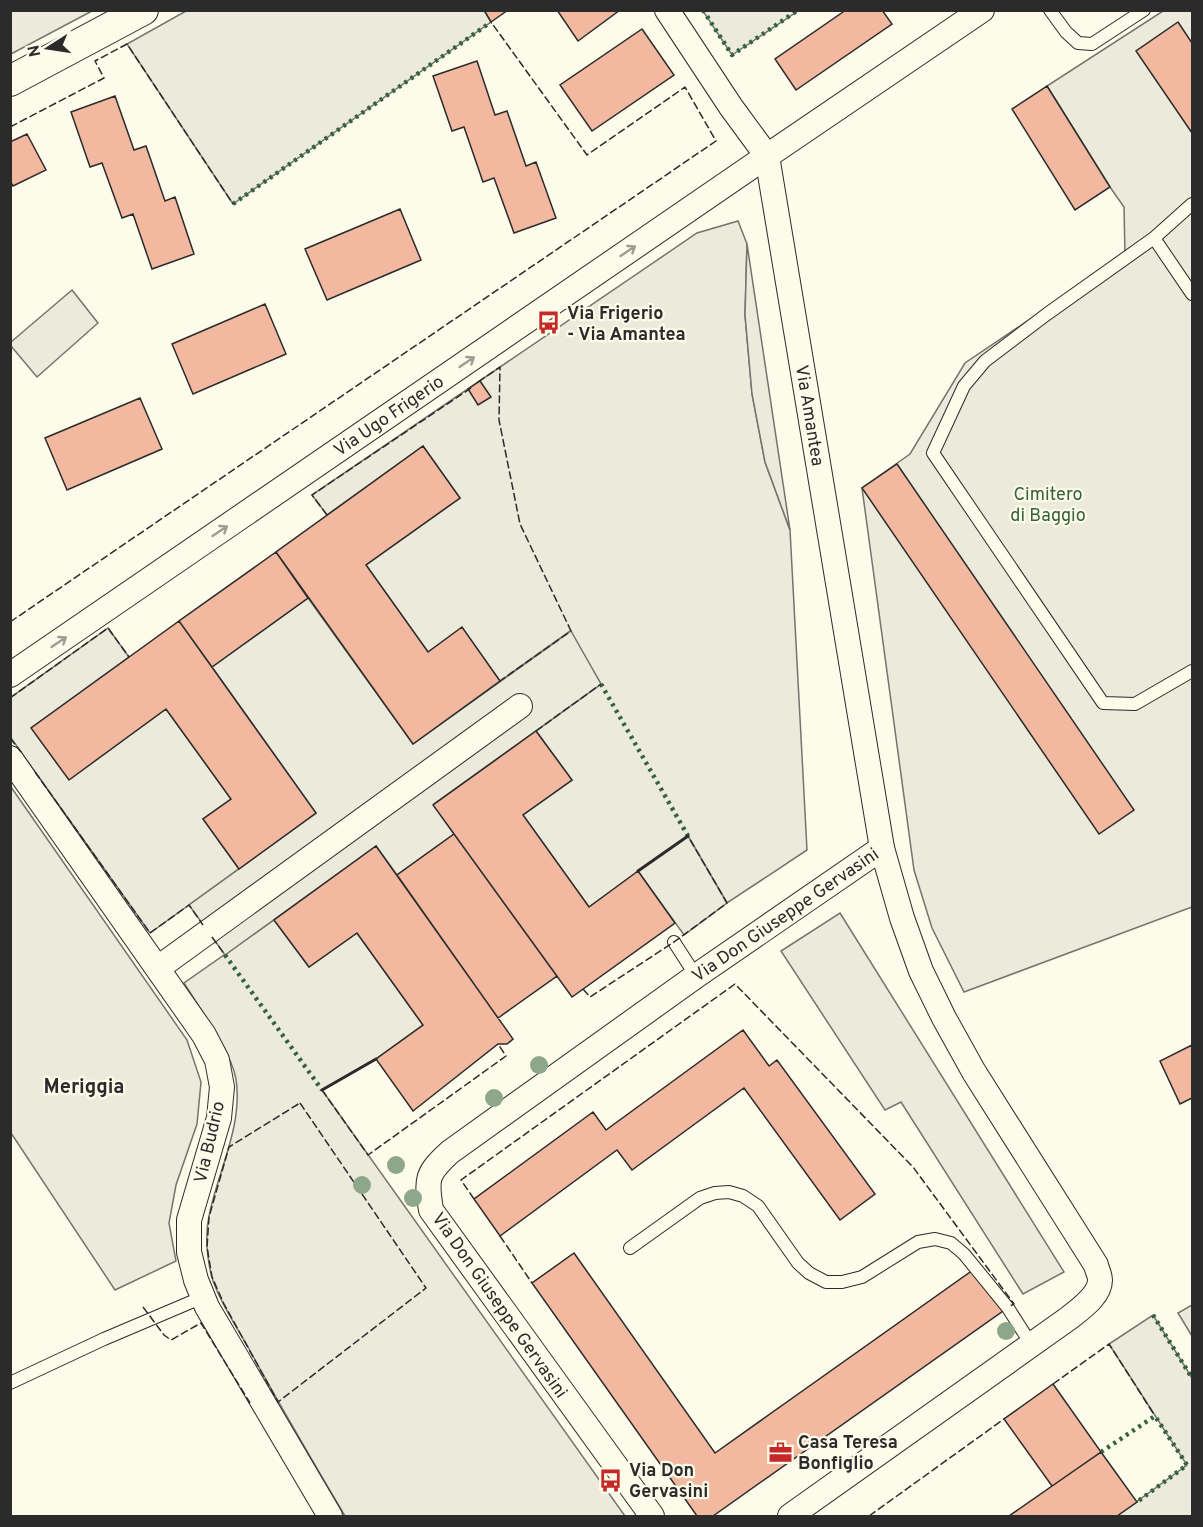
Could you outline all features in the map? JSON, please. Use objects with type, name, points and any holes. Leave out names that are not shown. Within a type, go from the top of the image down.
[{"type":"street","name":"Via Amantea","points":[[666,10],[767,156],[882,848]]},
{"type":"street","name":"Via Ugo Frigerio","points":[[10,675],[982,10]]},
{"type":"street","points":[[10,81],[140,11]]},
{"type":"street","points":[[158,968],[520,706]]},
{"type":"street","name":"Via Budrio","points":[[10,758],[204,1035],[217,1060],[222,1087],[219,1118],[189,1220],[189,1252],[203,1297],[330,1516]]},
{"type":"street","name":"Via Don Giuseppe Gervasini","points":[[652,1516],[431,1210],[428,1179],[435,1165],[450,1152],[696,976],[882,848],[902,918],[921,971],[944,1018],[974,1072],[1096,1265],[1100,1282],[1094,1295],[1084,1306],[790,1516]]},
{"type":"lane","points":[[1050,10],[1066,32],[1078,43],[1092,44],[1144,10]]},
{"type":"lane","points":[[1192,204],[1154,238],[985,361],[964,386],[933,453],[1103,703],[1136,704],[1192,671]]},
{"type":"lane","points":[[1154,238],[1192,294]]},
{"type":"lane","points":[[674,942],[696,976]]},
{"type":"lane","points":[[630,1248],[700,1197],[729,1192],[742,1196],[758,1206],[798,1263],[809,1273],[826,1282],[842,1282],[862,1277],[918,1242],[935,1239],[951,1243],[964,1254],[1008,1308],[1031,1344]]},
{"type":"lane","points":[[10,1383],[104,1339],[203,1297]]},
{"type":"green space","points":[[11,10],[92,10],[92,11],[11,54]]},
{"type":"green space","points":[[484,10],[491,22],[233,204],[127,44],[186,11]]},
{"type":"green space","points":[[703,11],[798,11],[732,55]]},
{"type":"green space","name":"Cimitero di Baggio","points":[[1163,11],[1192,11],[1192,907],[964,992],[932,928],[914,870],[862,488],[910,454],[965,363],[1125,255],[1124,207],[1047,86]]},
{"type":"green space","points":[[738,221],[747,244],[745,315],[752,394],[765,462],[790,530],[807,850],[727,903],[688,836],[589,907],[523,815],[572,780],[536,731],[601,684],[570,631],[500,681],[462,628],[428,652],[366,565],[460,498],[423,446],[327,515],[312,495],[697,233]]},
{"type":"green space","points":[[72,290],[98,323],[37,377],[11,346],[11,342]]},
{"type":"green space","points":[[108,628],[129,657],[32,728],[69,779],[166,709],[231,799],[203,819],[239,869],[150,933],[11,738],[10,698]]},
{"type":"green space","points":[[11,787],[187,1040],[201,1082],[197,1124],[176,1185],[169,1223],[176,1261],[115,1290],[11,1133]]},
{"type":"green space","points":[[274,920],[309,967],[357,933],[423,1025],[376,1059],[322,1090],[625,1516],[345,1516],[222,1302],[211,1274],[208,1253],[209,1216],[236,1114],[236,1079],[222,1043],[184,983]]},
{"type":"green space","points":[[1192,1305],[1192,1336],[1178,1313]]},
{"type":"green space","points":[[1153,1315],[1192,1378],[1192,1516],[1117,1516],[1187,1465],[1109,1344]]},
{"type":"shaded area","points":[[747,244],[790,530],[765,462],[752,394],[745,315]]},
{"type":"shaded area","points":[[308,598],[413,744],[571,631],[601,684],[434,804],[454,834],[397,875],[376,846],[225,955],[189,905],[316,813],[212,667]]},
{"type":"shaded area","points":[[688,836],[727,903],[684,935],[638,871]]},
{"type":"shaded area","points":[[840,913],[1064,1272],[1023,1294],[901,1102],[885,1110],[781,951]]},
{"type":"building","points":[[484,10],[508,10],[491,22]]},
{"type":"building","points":[[557,10],[620,10],[578,41]]},
{"type":"building","points":[[846,10],[882,10],[892,24],[796,90],[775,59]]},
{"type":"building","points":[[1178,22],[1192,43],[1192,133],[1136,51]]},
{"type":"building","points":[[642,29],[674,75],[592,131],[560,85]]},
{"type":"building","points":[[477,61],[495,115],[507,111],[526,166],[536,162],[556,218],[514,233],[494,178],[483,182],[464,127],[452,131],[433,76]]},
{"type":"building","points":[[1047,86],[1110,187],[1075,210],[1012,109]]},
{"type":"building","points":[[115,96],[134,150],[146,146],[165,201],[175,197],[194,254],[152,269],[133,214],[122,218],[102,163],[90,167],[71,112]]},
{"type":"building","points":[[27,134],[46,170],[13,186],[10,181],[10,142]]},
{"type":"building","points":[[400,209],[421,260],[327,300],[305,249]]},
{"type":"building","points":[[265,304],[286,354],[193,394],[172,344]]},
{"type":"building","points":[[480,381],[491,397],[478,405],[468,389]]},
{"type":"building","points":[[140,398],[162,449],[67,490],[45,438]]},
{"type":"building","points":[[423,446],[460,498],[366,565],[428,652],[462,627],[500,681],[413,744],[276,552]]},
{"type":"building","points":[[897,464],[1134,810],[1099,834],[862,488]]},
{"type":"building","points":[[276,552],[308,598],[212,667],[179,621]]},
{"type":"building","points":[[179,621],[316,813],[239,869],[203,819],[231,799],[166,709],[69,780],[31,728]]},
{"type":"building","points":[[536,731],[572,780],[523,815],[589,907],[638,871],[675,923],[572,997],[433,805]]},
{"type":"building","points":[[454,834],[557,976],[498,1018],[397,875]]},
{"type":"building","points":[[376,846],[513,1039],[507,1044],[498,1044],[413,1111],[376,1059],[423,1025],[357,933],[309,967],[274,920]]},
{"type":"building","points":[[743,1030],[769,1066],[777,1060],[875,1194],[840,1220],[744,1088],[632,1170],[617,1150],[500,1236],[474,1199],[593,1112],[606,1130]]},
{"type":"building","points":[[1192,1045],[1192,1098],[1180,1104],[1160,1061]]},
{"type":"building","points":[[574,1253],[715,1453],[973,1270],[1003,1311],[713,1516],[697,1516],[532,1283]]},
{"type":"building","points":[[1053,1384],[1101,1452],[1052,1486],[1004,1419]]},
{"type":"building","points":[[1101,1452],[1137,1502],[1117,1516],[1009,1516]]},
{"type":"hedge","points":[[703,10],[732,55],[798,10]]},
{"type":"hedge","points":[[233,204],[491,22]]},
{"type":"hedge","points":[[601,684],[688,836]]},
{"type":"hedge","points":[[225,955],[322,1090]]},
{"type":"hedge","points":[[1153,1315],[1192,1378]]},
{"type":"hedge","points":[[1101,1452],[1155,1416],[1187,1465],[1137,1502]]},
{"type":"fence","points":[[10,622],[716,141],[685,87],[587,155],[491,22]]},
{"type":"fence","points":[[10,127],[104,78],[95,61],[127,44],[233,204]]},
{"type":"fence","points":[[478,382],[500,367],[499,420],[520,524],[571,631],[500,681]]},
{"type":"fence","points":[[327,515],[312,495],[471,388]]},
{"type":"fence","points":[[10,698],[108,628],[129,657]]},
{"type":"fence","points":[[536,731],[601,684]]},
{"type":"fence","points":[[10,738],[21,752]]},
{"type":"fence","points":[[35,772],[150,933],[189,905],[203,925]]},
{"type":"fence","points":[[583,989],[590,997],[674,942],[727,903],[688,836]]},
{"type":"fence","points":[[212,937],[225,955]]},
{"type":"fence","points":[[474,1199],[461,1180],[735,984],[913,1167],[1014,1304],[1010,1306]]},
{"type":"fence","points":[[322,1090],[368,1155],[506,1056],[498,1044]]},
{"type":"fence","points":[[300,1103],[426,1288],[278,1402],[224,1304],[212,1277],[207,1247],[209,1217],[229,1147],[300,1103]]},
{"type":"fence","points":[[500,1236],[532,1283]]},
{"type":"fence","points":[[143,1307],[164,1335],[171,1340],[201,1323],[250,1403]]},
{"type":"fence","points":[[1053,1384],[1109,1344],[1155,1416]]},
{"type":"fence","points":[[869,1516],[1004,1419]]},
{"type":"wall","points":[[638,871],[688,836]]},
{"type":"wall","points":[[322,1090],[376,1059]]},
{"type":"place","name":"Via Frigerio - Via Amantea","points":[[549,323]]},
{"type":"place","name":"Casa Teresa Bonfiglio","points":[[780,1452]]},
{"type":"place","name":"Via Don Gervasini","points":[[611,1480]]},
{"type":"district","name":"Meriggia","points":[[84,1086]]}]
